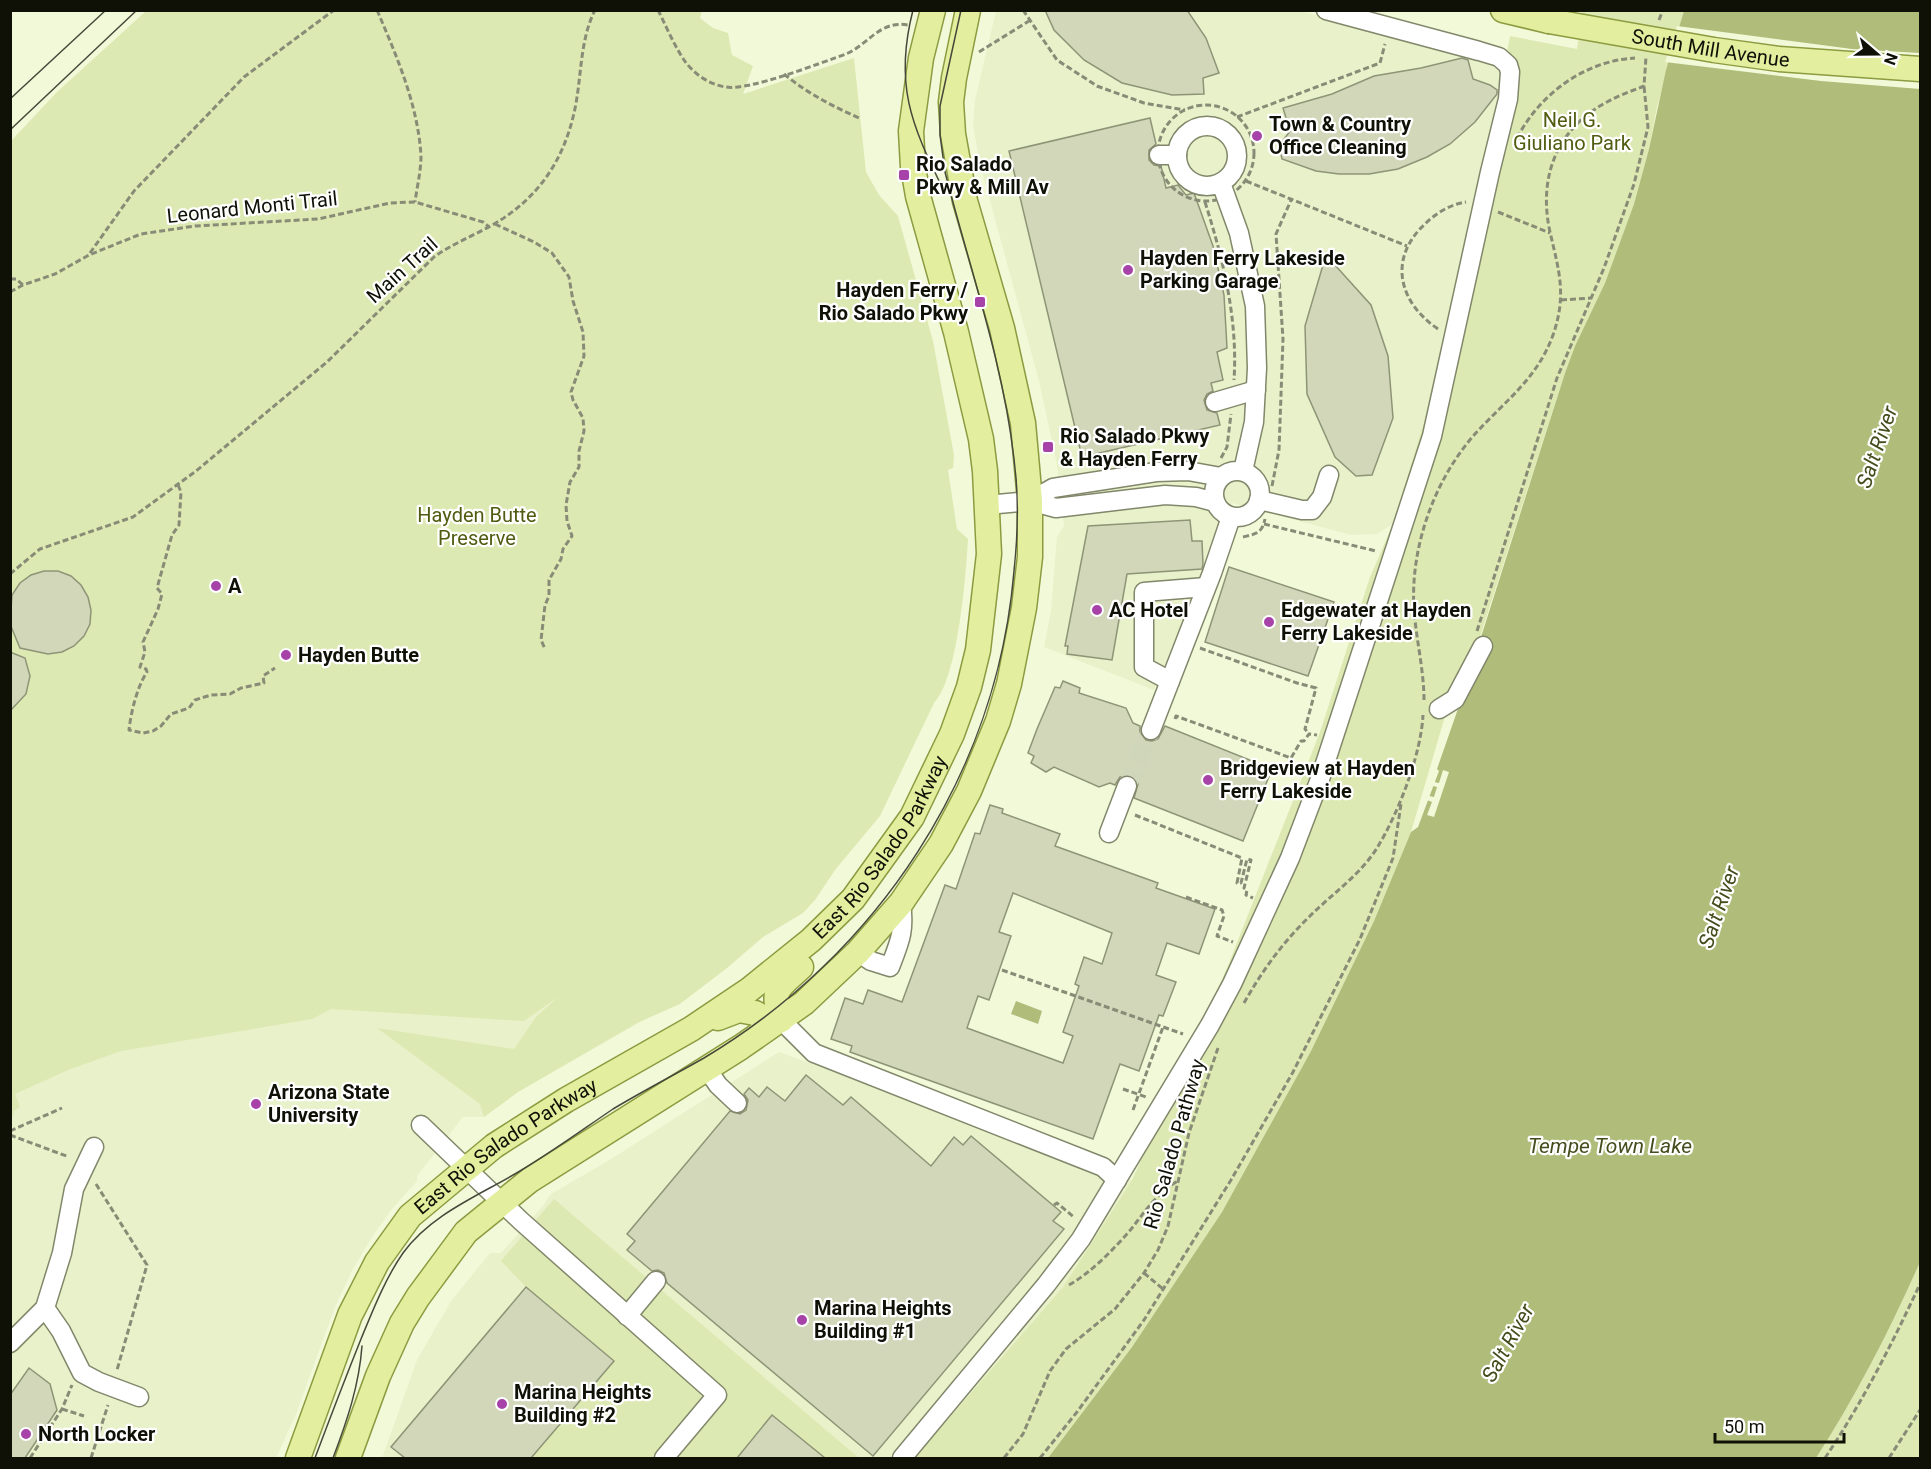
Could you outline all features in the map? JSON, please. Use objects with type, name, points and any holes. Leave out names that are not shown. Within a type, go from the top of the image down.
[{"type":"main road","name":"East Rio Salado Parkway","points":[[348,1458],[378,1376],[402,1323],[466,1232],[531,1180],[707,1069],[804,1003],[858,952],[901,903],[941,844],[969,791],[998,721],[1009,684],[1024,608],[1030,558],[1030,501],[1023,423],[1002,328],[965,201],[953,134],[951,102],[968,10]]},
{"type":"main road","name":"South Mill Avenue","points":[[1503,10],[1549,21],[1714,50],[1790,60],[1920,69]]},
{"type":"main road","name":"East Rio Salado Parkway","points":[[298,1458],[350,1315],[377,1262],[410,1216],[468,1170],[487,1151],[566,1100],[691,1029],[750,990],[782,965],[853,898],[912,817],[952,734],[969,687],[978,650],[989,554],[981,439],[956,332],[918,196],[913,167],[911,131],[921,58],[931,19]]},
{"type":"main road","points":[[691,1029],[739,1010],[781,1020],[775,999],[780,986],[824,946],[853,898]]},
{"type":"lane","points":[[902,1458],[1036,1297],[1088,1228],[1190,1062],[1232,984],[1290,858],[1334,737],[1432,436],[1482,206],[1508,99],[1510,79],[1508,65],[1499,57],[1326,10]]},
{"type":"lane","points":[[1224,190],[1191,183],[1168,155],[1196,128],[1217,127],[1233,140],[1237,150],[1234,170],[1224,190],[1239,233],[1255,306],[1257,368],[1254,422],[1243,471]]},
{"type":"lane","points":[[1215,402],[1256,390]]},
{"type":"lane","points":[[1030,501],[1053,488],[1156,472],[1188,471],[1221,477],[1235,471],[1243,471],[1256,481],[1264,501]]},
{"type":"lane","points":[[1264,501],[1302,510],[1312,510],[1322,497],[1329,475]]},
{"type":"lane","points":[[1221,477],[1214,490],[1215,502],[1221,512],[1231,517],[1242,517],[1264,501]]},
{"type":"lane","points":[[987,505],[1030,501],[1056,508],[1165,495],[1196,497],[1215,502]]},
{"type":"lane","points":[[1151,730],[1231,517]]},
{"type":"lane","points":[[1170,681],[1144,667],[1144,592],[1206,587]]},
{"type":"lane","points":[[1431,714],[1455,699],[1479,642]]},
{"type":"lane","points":[[1109,833],[1127,786]]},
{"type":"lane","points":[[858,952],[871,962],[890,967],[904,924],[901,903]]},
{"type":"lane","points":[[781,1020],[814,1053],[1102,1167],[1117,1180]]},
{"type":"lane","points":[[707,1069],[718,1085],[737,1103]]},
{"type":"lane","points":[[421,1125],[521,1221],[717,1395],[664,1458]]},
{"type":"lane","points":[[10,1343],[45,1308],[62,1253],[72,1197],[94,1147]]},
{"type":"lane","points":[[627,1316],[656,1281]]},
{"type":"lane","points":[[45,1308],[62,1331],[82,1373],[139,1397]]},
{"type":"path","points":[[89,255],[134,192],[244,77],[334,10]]},
{"type":"path","points":[[377,10],[398,61],[416,119],[421,158],[415,202]]},
{"type":"path","name":"Main Trail","points":[[10,574],[40,549],[133,517],[178,485],[327,362],[434,257],[449,246],[495,224],[516,210],[538,190],[552,169],[574,113],[586,33],[595,10]]},
{"type":"path","points":[[658,10],[684,60],[700,76],[727,88],[739,87],[783,74],[857,49],[884,27],[931,19]]},
{"type":"path","points":[[1023,10],[1057,60],[1097,86],[1144,103],[1185,110]]},
{"type":"path","points":[[1654,28],[1663,10]]},
{"type":"path","points":[[979,52],[1029,21]]},
{"type":"path","points":[[1237,117],[1380,63],[1389,27]]},
{"type":"path","points":[[1479,642],[1557,378],[1591,298],[1634,184],[1648,128],[1644,86],[1648,46]]},
{"type":"path","points":[[1515,145],[1527,120],[1569,79],[1604,63],[1619,59],[1646,58]]},
{"type":"path","points":[[783,74],[833,107],[859,118]]},
{"type":"path","points":[[1239,1011],[1255,983],[1286,940],[1340,890],[1377,849],[1401,799],[1431,714],[1424,695],[1413,585],[1415,564],[1426,521],[1460,454],[1475,434],[1521,389],[1536,369],[1553,333],[1561,300],[1561,278],[1551,234],[1546,195],[1551,165],[1563,140],[1591,112],[1606,102],[1644,86]]},
{"type":"path","points":[[1200,105],[1216,106],[1231,111],[1237,117],[1251,135],[1255,150],[1253,166],[1246,181],[1235,192],[1224,190],[1221,200],[1205,202],[1189,199],[1175,191],[1165,179],[1159,164],[1168,155],[1158,148],[1163,133],[1172,119],[1185,110],[1200,105]]},
{"type":"path","points":[[1246,181],[1407,246]]},
{"type":"path","points":[[1292,198],[1276,234],[1283,350],[1280,450],[1264,501],[1264,524],[1392,555]]},
{"type":"path","name":"Leonard Monti Trail","points":[[10,292],[55,274],[89,255],[141,234],[195,226],[318,219],[390,203],[415,202],[483,222],[489,227]]},
{"type":"path","points":[[1205,202],[1230,295],[1235,370],[1227,447],[1221,458]]},
{"type":"path","points":[[1454,334],[1440,330],[1426,321],[1412,307],[1402,277],[1407,246],[1416,232],[1445,208],[1463,202],[1482,206]]},
{"type":"path","points":[[1507,216],[1551,234]]},
{"type":"path","points":[[495,224],[552,253],[569,277],[573,301],[583,332],[584,356],[571,392],[584,418],[579,467],[570,482],[566,505],[567,521],[572,536],[563,549],[561,558],[549,580],[549,596],[545,605],[540,640],[544,649]]},
{"type":"path","points":[[10,279],[16,279],[23,285]]},
{"type":"path","points":[[1561,300],[1591,298]]},
{"type":"path","points":[[178,485],[181,492],[179,525],[172,535],[160,576],[158,588],[162,594],[158,609],[143,642],[145,651],[140,667],[146,669],[147,672],[131,709],[129,730],[143,733],[153,731],[162,726],[171,714],[189,708],[195,700],[211,695],[230,694],[241,688],[264,683],[263,676],[276,668]]},
{"type":"path","points":[[1204,650],[1316,688],[1305,729],[1309,734],[1334,737]]},
{"type":"path","points":[[1172,727],[1176,716],[1291,758],[1301,741],[1304,741],[1309,734]]},
{"type":"path","points":[[1040,1458],[1077,1412],[1143,1320],[1231,1180],[1293,1072],[1360,939],[1393,858],[1401,799]]},
{"type":"path","points":[[1135,815],[1242,858],[1237,883],[1241,883],[1247,859],[1251,860],[1244,888],[1247,890],[1246,895],[1268,906]]},
{"type":"path","points":[[1186,897],[1222,910],[1224,916],[1217,936],[1248,949]]},
{"type":"path","points":[[1002,970],[1183,1034]]},
{"type":"path","points":[[1133,1110],[1163,1027]]},
{"type":"path","name":"Rio Salado Pathway","points":[[1004,1458],[1023,1434],[1039,1393],[1066,1349],[1115,1309],[1144,1273],[1158,1250],[1168,1226],[1189,1133],[1209,1069],[1221,1043]]},
{"type":"path","points":[[10,1133],[62,1108]]},
{"type":"path","points":[[10,1133],[81,1162],[147,1265],[117,1370]]},
{"type":"path","points":[[1036,1297],[1071,1284],[1082,1277],[1130,1231],[1167,1187],[1178,1181]]},
{"type":"path","points":[[1054,1205],[1057,1203],[1088,1228]]},
{"type":"path","points":[[1144,1273],[1163,1289]]},
{"type":"path","points":[[1825,1458],[1876,1374],[1920,1284]]},
{"type":"path","points":[[30,1458],[62,1409],[79,1367]]},
{"type":"path","points":[[90,1458],[108,1405]]},
{"type":"path","points":[[62,1409],[84,1416]]},
{"type":"path","points":[[1889,1458],[1920,1410]]},
{"type":"path","points":[[1008,1455],[1013,1458]]},
{"type":"shaded area","points":[[996,11],[1300,11],[1503,66],[1491,139],[1424,422],[1393,524],[1377,534],[1351,535],[1232,503],[1154,690],[1044,647],[1051,611],[1057,537],[1064,526],[1057,465],[1039,381],[980,164],[973,125],[975,100]]},
{"type":"shaded area","name":"Arizona State University","points":[[10,773],[663,1009],[518,1092],[484,1117],[463,1117],[417,1176],[417,1181],[392,1209],[353,1269],[335,1307],[296,1414],[276,1458],[11,1458]]},
{"type":"shaded area","points":[[779,1052],[1132,1180],[1063,1287],[914,1458],[382,1458],[417,1360],[451,1301],[490,1253],[501,1253],[551,1194],[611,1159]]},
{"type":"green space","name":"Hayden Butte Preserve","points":[[146,11],[702,11],[700,18],[713,28],[728,33],[732,55],[753,66],[743,94],[854,58],[866,172],[879,195],[898,216],[933,341],[954,455],[953,468],[948,470],[957,529],[968,539],[959,625],[949,672],[942,691],[934,703],[880,816],[803,913],[763,937],[680,1004],[637,1023],[518,1092],[484,1117],[480,1104],[377,1028],[514,1049],[536,1017],[558,997],[524,1021],[331,1009],[312,1019],[121,1051],[68,1070],[15,1094],[20,1107],[11,1117],[11,141],[57,92]]},
{"type":"green space","name":"Neil G. Giuliano Park","points":[[1582,11],[1684,11],[1657,107],[1649,149],[1634,204],[1605,283],[1575,346],[1565,373],[1478,643],[1451,696],[1411,832],[1374,921],[1311,1051],[1222,1212],[1132,1347],[1048,1458],[914,1458],[1063,1287],[1132,1180],[1227,968],[1320,732],[1370,577],[1393,524],[1424,422],[1491,139],[1510,36],[1577,49]]},
{"type":"green space","points":[[554,1199],[859,1458],[531,1458],[614,1361],[526,1287],[501,1261]]},
{"type":"green space","points":[[1920,1262],[1920,1458],[1816,1458],[1872,1362]]},
{"type":"water","name":"Tempe Town Lake","points":[[1684,11],[1920,11],[1920,1262],[1872,1362],[1816,1458],[1048,1458],[1132,1347],[1222,1212],[1311,1051],[1374,921],[1411,832],[1418,827],[1439,771],[1437,769],[1565,373],[1575,346],[1605,283],[1634,204],[1649,149],[1666,70]]},
{"type":"water","points":[[1016,1001],[1042,1011],[1038,1024],[1011,1014]]},
{"type":"pier","points":[[1677,26],[1852,49],[1920,53],[1920,89],[1821,81],[1665,62]]},
{"type":"pier","points":[[1443,770],[1449,772],[1434,817],[1427,815],[1432,802],[1427,800],[1429,796],[1434,797],[1437,787],[1433,786],[1434,782],[1439,783]]},
{"type":"building","points":[[1045,10],[1187,10],[1206,38],[1219,73],[1203,78],[1204,94],[1172,95],[1122,83],[1084,60],[1054,30]]},
{"type":"building","points":[[1462,58],[1468,60],[1473,79],[1490,85],[1497,90],[1497,94],[1475,122],[1450,144],[1427,157],[1398,169],[1369,174],[1316,171],[1282,159],[1279,146],[1290,131],[1283,108],[1332,94],[1374,76]]},
{"type":"building","name":"Hayden Ferry Lakeside Parking Garage","points":[[1150,118],[1156,144],[1149,150],[1149,160],[1154,165],[1161,166],[1166,188],[1178,185],[1186,195],[1194,193],[1213,246],[1224,295],[1227,348],[1217,352],[1223,380],[1211,383],[1213,391],[1207,394],[1204,400],[1207,410],[1217,413],[1220,425],[1082,457],[1009,151]]},
{"type":"building","points":[[1334,264],[1371,305],[1388,356],[1393,418],[1372,475],[1356,476],[1335,457],[1307,394],[1305,326],[1323,265]]},
{"type":"building","name":"AC Hotel","points":[[1190,520],[1192,541],[1202,541],[1202,569],[1127,574],[1112,660],[1067,654],[1068,646],[1065,646],[1088,526]]},
{"type":"building","name":"Edgewater at Hayden Ferry Lakeside","points":[[1229,567],[1334,602],[1308,676],[1205,642]]},
{"type":"building","points":[[44,571],[58,571],[71,576],[81,585],[88,597],[91,610],[90,624],[84,636],[74,646],[62,652],[48,654],[20,648],[10,624],[12,595],[20,583],[31,575]]},
{"type":"building","points":[[10,652],[25,658],[30,676],[26,694],[10,711]]},
{"type":"building","points":[[1063,681],[1080,688],[1079,693],[1126,708],[1133,723],[1140,726],[1140,732],[1146,740],[1158,739],[1165,726],[1272,769],[1243,841],[1134,798],[1138,784],[1130,775],[1120,777],[1115,785],[1110,783],[1099,787],[1054,767],[1046,772],[1031,763],[1034,756],[1028,753],[1037,729],[1055,687],[1060,688]]},
{"type":"building","points":[[990,805],[1003,809],[1002,813],[1060,834],[1055,846],[1158,883],[1156,888],[1215,909],[1199,954],[1167,943],[1156,975],[1176,982],[1163,1016],[1159,1015],[1139,1071],[1120,1064],[1093,1139],[850,1052],[852,1046],[831,1039],[845,998],[863,1004],[868,990],[902,1002],[945,885],[956,889],[975,833],[980,834]],"holes":[[[1013,893],[1112,933],[1102,964],[1084,957],[1075,984],[1079,986],[1063,1032],[1073,1036],[1063,1063],[967,1028],[978,996],[989,1000],[1011,936],[999,932]]]},
{"type":"building","points":[[806,1075],[843,1105],[851,1097],[931,1166],[954,1137],[963,1145],[971,1136],[1061,1212],[1053,1221],[1064,1229],[873,1456],[667,1283],[664,1273],[658,1270],[652,1271],[627,1250],[635,1241],[627,1234],[730,1111],[740,1114],[746,1110],[748,1100],[744,1094],[749,1088],[759,1097],[767,1087],[785,1101]]},
{"type":"building","name":"Marina Heights Building #2","points":[[526,1287],[614,1361],[531,1458],[405,1458],[391,1447]]},
{"type":"building","name":"North Locker","points":[[29,1368],[50,1384],[57,1410],[25,1458],[10,1458],[10,1395]]},
{"type":"building","points":[[772,1415],[825,1458],[737,1458]]},
{"type":"tunnel","points":[[1127,786],[1151,730]]},
{"type":"tram line","points":[[10,99],[106,10]]},
{"type":"tram line","points":[[10,130],[137,10]]},
{"type":"tram line","points":[[913,10],[905,60],[909,103],[922,144],[943,189]]},
{"type":"tram line","points":[[315,1458],[380,1295],[403,1253],[414,1239],[457,1206],[532,1164],[613,1109],[704,1058],[767,1016],[823,967],[874,912],[918,852],[954,787],[983,718],[1003,646],[1014,571],[1017,515],[1014,459],[1002,386],[945,172],[940,135],[940,106],[961,10]]},
{"type":"tram line","points":[[333,1458],[352,1403],[362,1346]]},
{"type":"place","name":"Town & Country Office Cleaning","points":[[1257,136]]},
{"type":"place","name":"Rio Salado Pkwy & Mill Av","points":[[904,175]]},
{"type":"place","name":"Hayden Ferry Lakeside Parking Garage","points":[[1128,270]]},
{"type":"place","name":"Hayden Ferry / Rio Salado Pkwy","points":[[980,302]]},
{"type":"place","name":"Rio Salado Pkwy & Hayden Ferry","points":[[1048,447]]},
{"type":"place","name":"A","points":[[216,586]]},
{"type":"place","name":"AC Hotel","points":[[1097,610]]},
{"type":"place","name":"Edgewater at Hayden Ferry Lakeside","points":[[1269,622]]},
{"type":"place","name":"Hayden Butte","points":[[286,655]]},
{"type":"place","name":"Bridgeview at Hayden Ferry Lakeside","points":[[1208,780]]},
{"type":"place","name":"Arizona State University","points":[[256,1104]]},
{"type":"place","name":"Marina Heights Building #1","points":[[802,1320]]},
{"type":"place","name":"Marina Heights Building #2","points":[[502,1404]]},
{"type":"place","name":"North Locker","points":[[26,1434]]},
{"type":"water label","name":"Salt River","points":[[1877,447]]},
{"type":"water label","name":"Salt River","points":[[1719,907]]},
{"type":"water label","name":"Salt River","points":[[1508,1343]]}]
